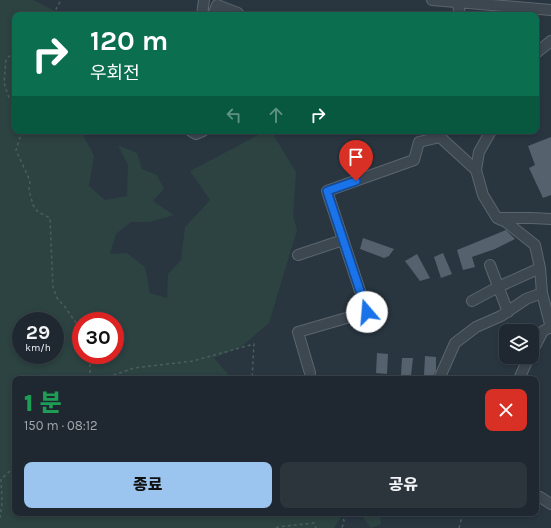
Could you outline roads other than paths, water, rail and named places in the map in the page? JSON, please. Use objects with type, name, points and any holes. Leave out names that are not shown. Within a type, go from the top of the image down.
[{"type":"street","points":[[204,0],[206,12]]},
{"type":"street","points":[[432,0],[494,2],[551,10]]},
{"type":"street","points":[[457,2],[459,12]]},
{"type":"street","points":[[210,12],[217,5],[235,12]]},
{"type":"street","points":[[539,51],[551,41]]},
{"type":"street","points":[[489,134],[479,152],[476,170],[483,195],[497,218],[506,222],[535,245],[540,268],[542,293],[551,327],[543,331],[539,339]]},
{"type":"street","points":[[310,373],[298,332],[367,312],[327,191],[414,160],[419,142],[440,138],[476,170]]},
{"type":"street","points":[[497,218],[532,218],[551,220]]},
{"type":"street","points":[[298,255],[344,240]]},
{"type":"street","points":[[490,265],[508,312]]},
{"type":"street","points":[[472,301],[498,287],[540,268]]},
{"type":"street","points":[[440,376],[455,343],[476,327],[501,316],[526,299],[542,293]]},
{"type":"street","points":[[520,376],[526,364]]},
{"type":"street","points":[[539,497],[551,504]]}]
